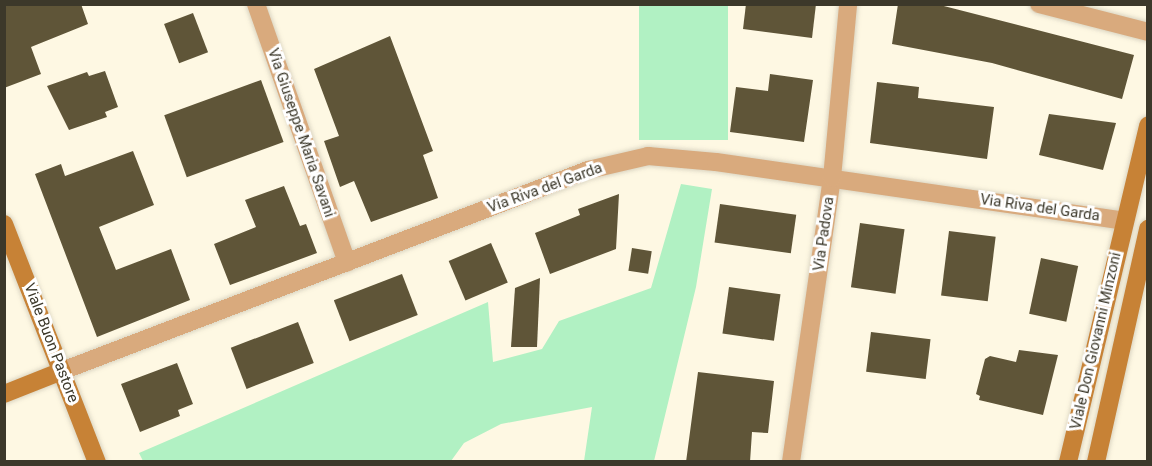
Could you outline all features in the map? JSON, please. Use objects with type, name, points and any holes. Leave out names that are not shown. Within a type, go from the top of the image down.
[{"type":"main road","name":"Viale Don Giovanni Minzoni","points":[[1068,462],[1148,124]]},
{"type":"main road","points":[[1124,221],[1148,224]]},
{"type":"main road","name":"Viale Buon Pastore","points":[[4,224],[97,462]]},
{"type":"main road","name":"Viale Don Giovanni Minzoni","points":[[1096,462],[1148,229]]},
{"type":"main road","points":[[4,394],[62,371]]},
{"type":"street","name":"Via Giuseppe Maria Savani","points":[[256,4],[347,262]]},
{"type":"street","name":"Via Padova","points":[[790,462],[832,178],[848,4]]},
{"type":"street","points":[[1039,4],[1148,33]]},
{"type":"street","name":"Via Riva del Garda","points":[[62,371],[588,170],[648,156],[832,178],[1124,221]]},
{"type":"green space","points":[[639,5],[728,5],[728,140],[639,140]]},
{"type":"green space","points":[[681,184],[712,189],[696,287],[654,461],[584,461],[592,407],[501,424],[464,443],[451,461],[143,461],[139,453],[488,302],[493,362],[542,349],[559,321],[651,288]]},
{"type":"building","points":[[4,4],[81,4],[88,24],[31,47],[41,74],[4,88]]},
{"type":"building","points":[[746,4],[816,4],[812,38],[743,29]]},
{"type":"building","points":[[898,4],[936,4],[1134,55],[1122,99],[992,63],[892,44]]},
{"type":"building","points":[[193,13],[208,52],[179,63],[164,24]]},
{"type":"building","points":[[390,36],[433,151],[423,155],[438,198],[371,222],[354,181],[340,187],[324,141],[339,136],[314,69]]},
{"type":"building","points":[[105,71],[118,107],[105,112],[107,117],[69,130],[47,86],[87,72],[89,76]]},
{"type":"building","points":[[770,74],[813,80],[804,142],[730,132],[736,87],[768,91]]},
{"type":"building","points":[[261,80],[284,142],[187,177],[164,115]]},
{"type":"building","points":[[877,82],[919,87],[918,98],[994,107],[987,159],[870,143]]},
{"type":"building","points":[[1049,114],[1116,123],[1103,170],[1039,155]]},
{"type":"building","points":[[133,151],[154,205],[99,227],[116,270],[171,249],[190,300],[97,337],[35,174],[61,164],[65,176]]},
{"type":"building","points":[[284,186],[300,226],[306,224],[317,253],[230,285],[214,244],[256,227],[245,200]]},
{"type":"building","points":[[619,194],[616,249],[550,274],[535,233],[580,215],[578,209]]},
{"type":"building","points":[[720,204],[796,215],[791,253],[715,243]]},
{"type":"building","points":[[860,223],[905,229],[896,294],[851,287]]},
{"type":"building","points":[[949,231],[996,237],[988,301],[941,296]]},
{"type":"building","points":[[491,243],[508,283],[465,301],[449,261]]},
{"type":"building","points":[[632,248],[652,251],[648,274],[628,271]]},
{"type":"building","points":[[1041,258],[1078,266],[1066,322],[1029,314]]},
{"type":"building","points":[[402,274],[418,315],[350,341],[334,300]]},
{"type":"building","points":[[540,278],[537,347],[511,347],[515,288]]},
{"type":"building","points":[[729,287],[780,294],[774,341],[722,334]]},
{"type":"building","points":[[298,322],[314,363],[247,389],[231,348]]},
{"type":"building","points":[[871,332],[931,339],[926,379],[866,372]]},
{"type":"building","points":[[1019,350],[1058,355],[1043,415],[979,400],[980,396],[976,394],[985,359],[990,356],[1016,362]]},
{"type":"building","points":[[177,363],[193,404],[178,410],[180,416],[140,432],[121,384]]},
{"type":"building","points":[[698,372],[774,381],[768,433],[752,432],[750,462],[686,462]]}]
